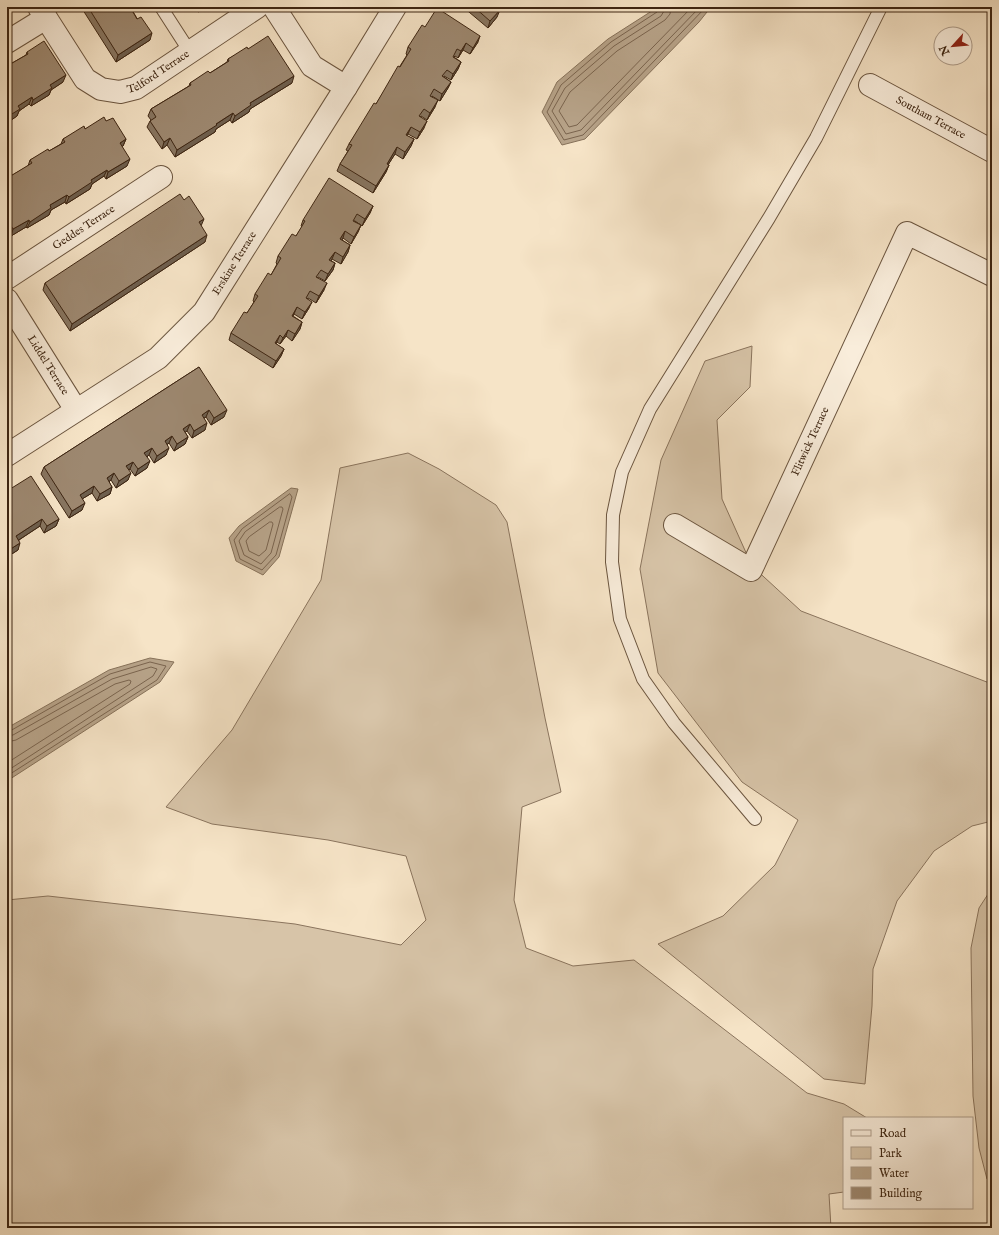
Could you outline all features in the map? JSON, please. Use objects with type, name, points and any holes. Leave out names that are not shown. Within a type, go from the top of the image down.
[{"type":"street","name":"Telford Terrace","points":[[42,12],[85,79],[100,89],[120,92],[136,88],[257,7]]},
{"type":"street","points":[[274,7],[312,66],[346,87]]},
{"type":"street","name":"Erskine Terrace","points":[[7,455],[158,358],[204,312],[395,7]]},
{"type":"street","points":[[7,42],[42,12]]},
{"type":"street","name":"Southam Terrace","points":[[870,85],[992,151]]},
{"type":"street","name":"Geddes Terrace","points":[[7,278],[162,177]]},
{"type":"street","name":"Flitwick Terrace","points":[[676,525],[751,570],[907,233],[992,274]]},
{"type":"street","name":"Liddel Terrace","points":[[7,300],[76,410]]},
{"type":"lane","points":[[161,7],[190,52]]},
{"type":"lane","points":[[755,819],[674,723],[643,679],[620,618],[612,562],[613,515],[622,472],[650,409],[769,218],[816,138],[881,7]]},
{"type":"green space","points":[[752,346],[750,387],[717,420],[722,499],[752,566],[801,611],[992,684],[992,821],[972,826],[934,851],[897,901],[873,969],[872,1006],[865,1084],[824,1079],[658,944],[723,916],[775,865],[798,820],[742,782],[658,673],[640,569],[661,460],[705,361]]},
{"type":"green space","points":[[408,453],[439,469],[496,505],[507,522],[561,792],[522,807],[514,900],[526,948],[573,966],[634,960],[807,1093],[844,1104],[865,1117],[843,1117],[843,1192],[829,1194],[831,1228],[7,1228],[7,900],[48,896],[295,924],[401,945],[426,920],[406,856],[328,840],[212,824],[166,807],[232,730],[321,580],[340,468]]},
{"type":"green space","points":[[992,888],[992,1184],[987,1179],[979,1148],[973,1096],[971,948],[979,908]]},
{"type":"water","points":[[658,7],[711,7],[699,22],[585,139],[562,145],[542,112],[557,82],[608,39]]},
{"type":"water","points":[[291,488],[298,489],[279,557],[263,575],[236,561],[229,538],[239,526]]},
{"type":"water","points":[[150,658],[174,662],[160,682],[7,781],[7,728],[109,670]]},
{"type":"building","points":[[88,7],[130,7],[137,19],[141,17],[152,33],[118,55]]},
{"type":"building","points":[[474,7],[496,7],[500,10],[490,21]]},
{"type":"building","points":[[437,8],[480,36],[473,48],[466,43],[461,51],[457,49],[453,57],[461,62],[453,74],[447,70],[442,76],[451,82],[442,94],[434,89],[430,96],[438,100],[430,113],[424,109],[419,116],[427,121],[420,132],[411,127],[406,135],[414,139],[405,152],[397,147],[387,164],[389,165],[376,186],[340,164],[352,145],[349,144],[374,103],[376,104],[398,66],[400,67],[411,49],[408,47],[422,25],[425,27]]},
{"type":"building","points":[[268,36],[294,76],[250,103],[251,105],[235,116],[233,113],[177,150],[170,138],[164,142],[150,121],[156,117],[151,109],[191,85],[190,83],[208,71],[210,73],[229,61],[228,59],[247,47],[248,49]]},
{"type":"building","points":[[44,41],[66,75],[50,85],[52,88],[33,100],[32,97],[18,106],[20,109],[7,117],[7,66],[28,54],[27,52]]},
{"type":"building","points":[[104,117],[106,121],[113,118],[126,139],[120,143],[130,159],[108,172],[107,170],[69,197],[67,195],[50,205],[51,208],[30,222],[29,220],[13,229],[7,219],[7,176],[9,177],[32,163],[30,160],[48,149],[49,151],[65,142],[63,139],[84,126],[85,129]]},
{"type":"building","points":[[329,178],[373,206],[365,219],[357,214],[353,221],[361,225],[354,237],[345,231],[340,239],[350,245],[343,257],[335,252],[329,260],[335,263],[328,274],[321,270],[316,277],[327,283],[319,296],[310,291],[306,298],[312,302],[305,312],[297,307],[292,316],[302,322],[295,334],[288,330],[283,338],[280,335],[275,343],[284,349],[276,361],[231,333],[244,312],[247,313],[258,296],[255,294],[268,273],[271,275],[281,258],[278,256],[292,234],[296,236],[305,221],[303,220]]},
{"type":"building","points":[[180,194],[184,200],[189,196],[204,219],[199,222],[207,235],[72,324],[45,283]]},
{"type":"building","points":[[199,367],[227,410],[214,418],[209,410],[202,415],[207,423],[194,431],[190,424],[183,429],[188,437],[177,444],[172,436],[165,441],[169,448],[157,456],[152,448],[144,453],[150,461],[138,469],[133,462],[126,466],[131,473],[119,481],[114,473],[107,478],[112,487],[100,494],[94,486],[80,495],[85,503],[72,511],[44,467]]},
{"type":"building","points":[[31,476],[59,519],[47,526],[42,519],[16,536],[20,543],[9,550],[7,548],[7,491]]}]
